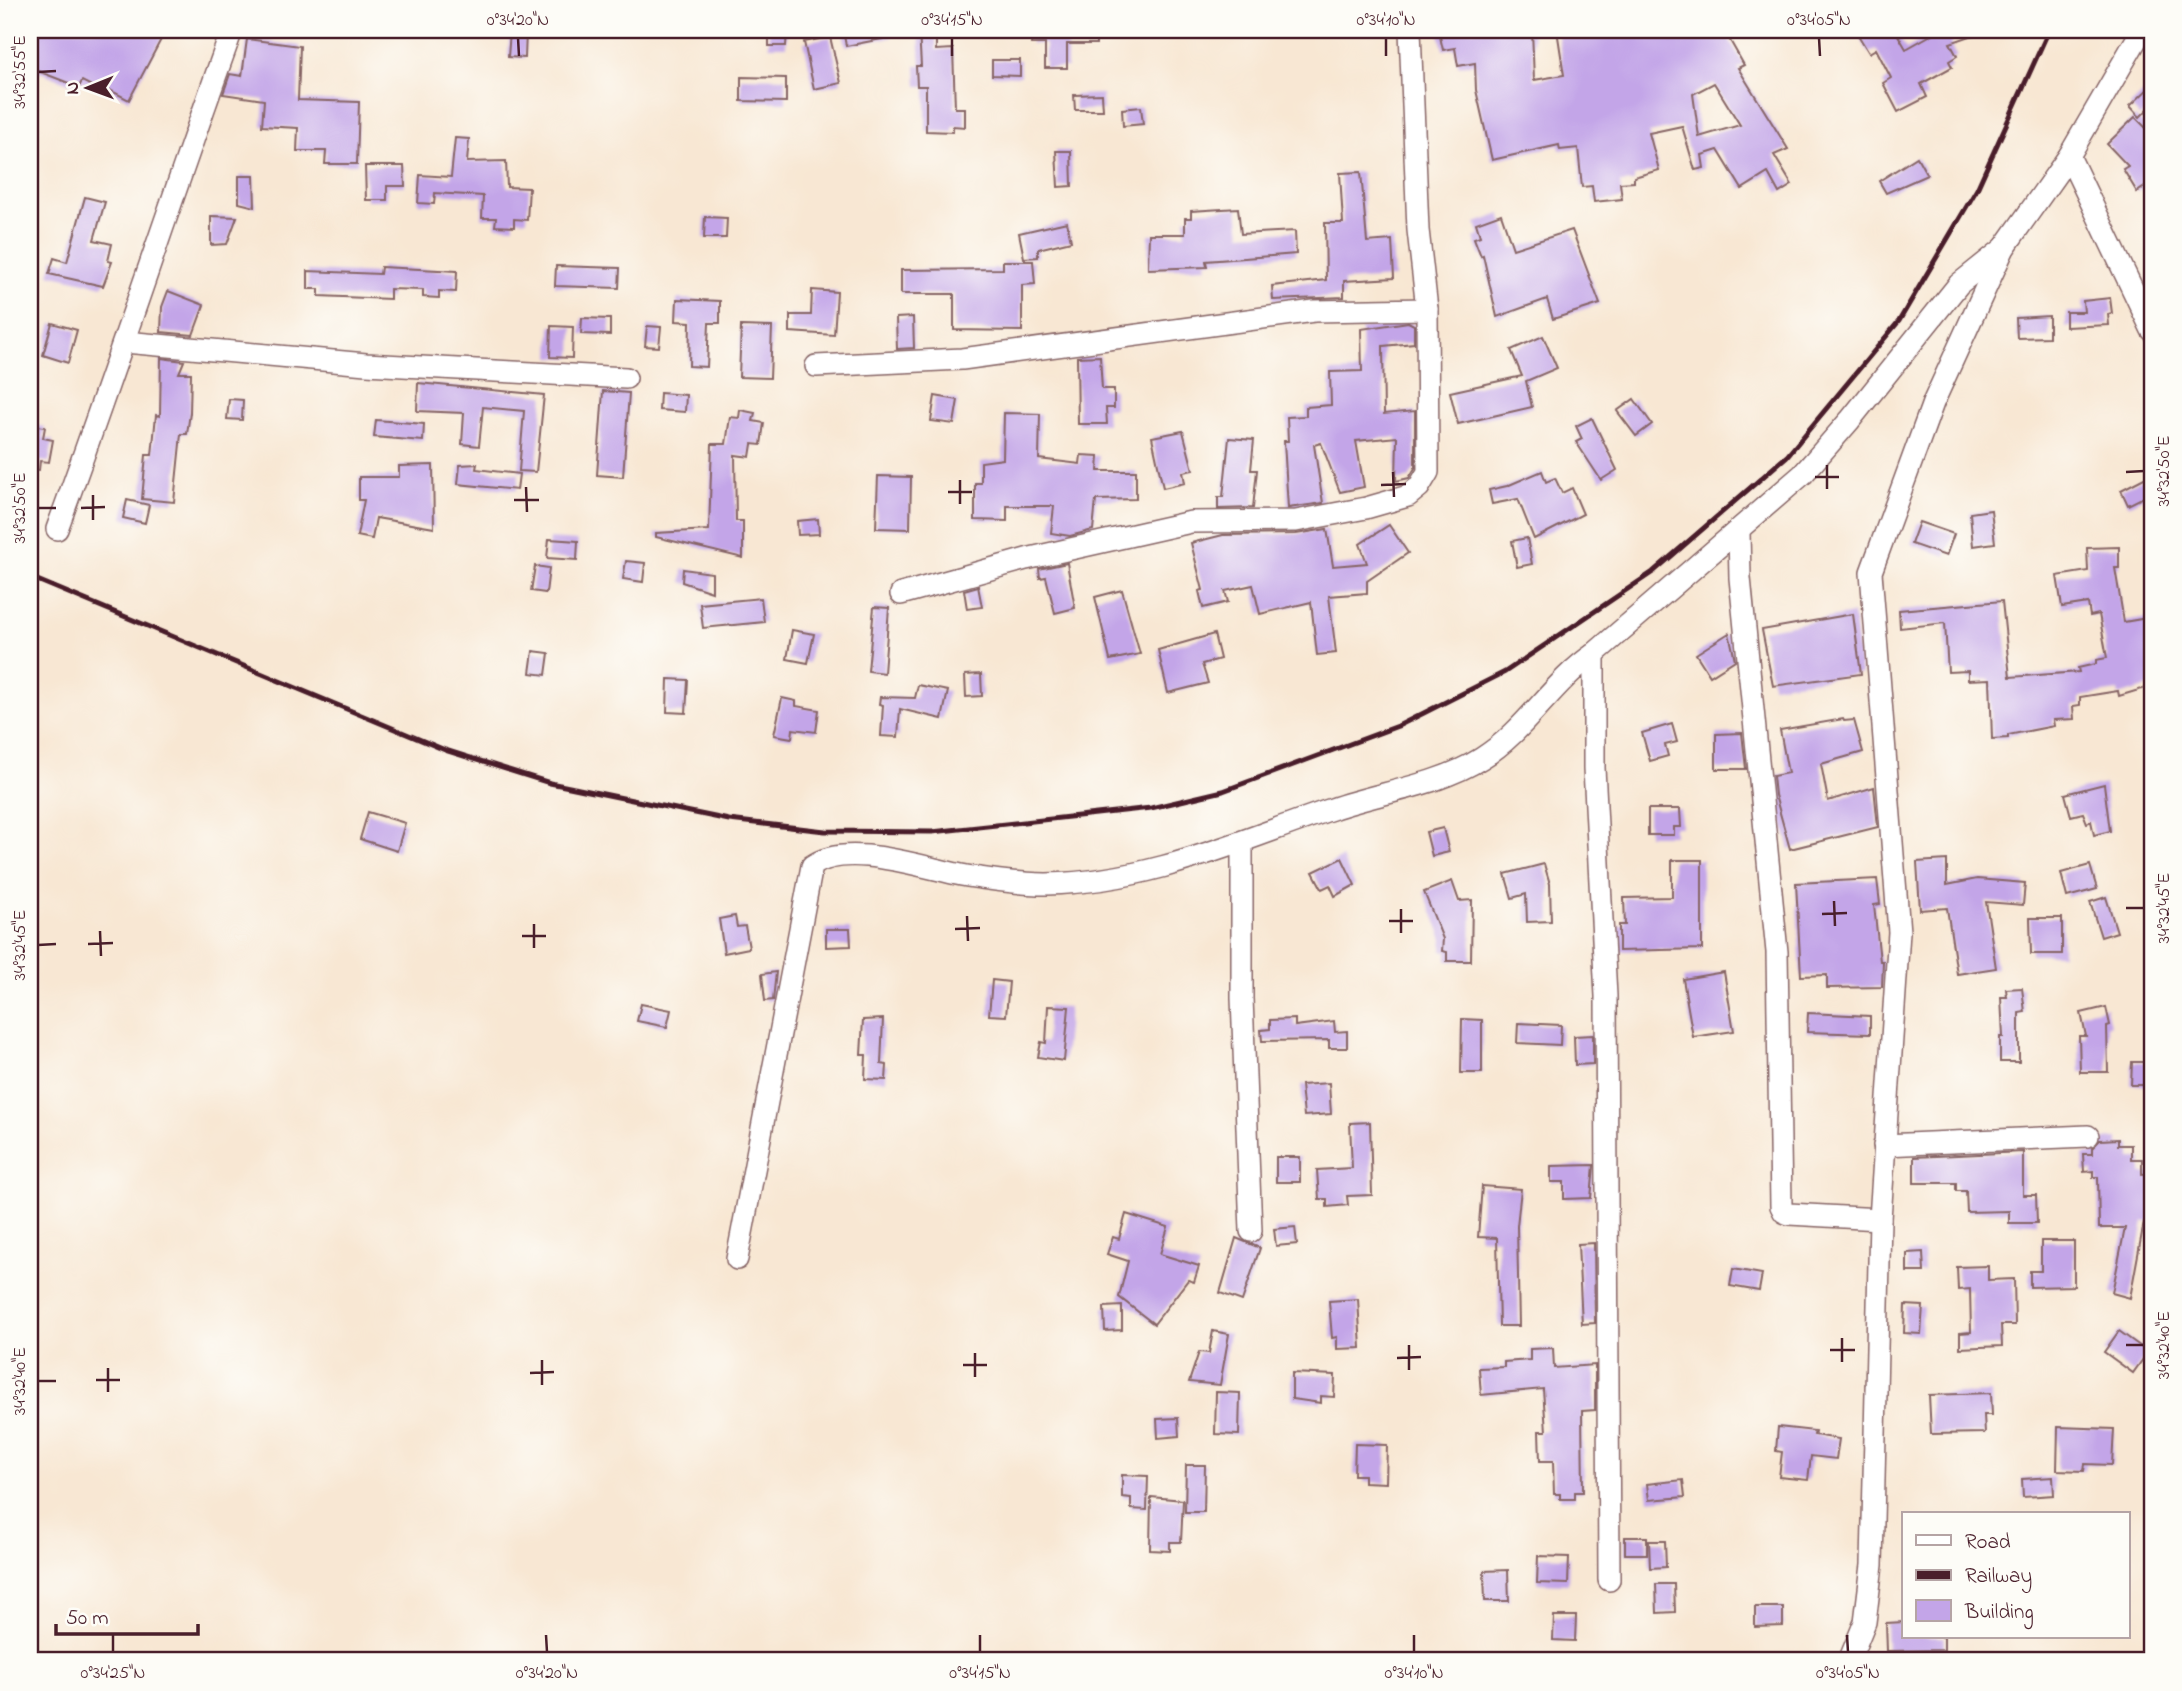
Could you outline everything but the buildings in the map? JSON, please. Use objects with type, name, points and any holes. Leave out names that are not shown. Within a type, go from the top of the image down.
[{"type":"street","points":[[57,529],[125,342],[159,231],[232,30]]},
{"type":"street","points":[[901,594],[1026,559],[1191,522],[1296,521],[1366,508],[1408,496],[1419,487],[1428,472],[1427,309],[1418,230],[1410,30]]},
{"type":"street","points":[[1849,1661],[1865,1622],[1872,1565],[1880,1219],[1899,932],[1871,572],[1933,403],[2004,248],[2068,156],[2142,30]]},
{"type":"street","points":[[2068,156],[2152,330]]},
{"type":"street","points":[[737,1259],[812,866],[830,857],[873,858],[969,876],[1045,884],[1155,870],[1242,844],[1332,808],[1465,768],[1485,756],[1520,727],[1572,669],[1594,654],[1739,532],[1803,474],[1959,284],[2004,248]]},
{"type":"street","points":[[816,366],[962,359],[1314,311],[1427,309]]},
{"type":"street","points":[[125,342],[366,364],[626,378]]},
{"type":"street","points":[[1739,532],[1746,643],[1777,952],[1781,1206],[1784,1212],[1790,1214],[1880,1219]]},
{"type":"street","points":[[1594,654],[1594,768],[1606,996],[1609,1580]]},
{"type":"street","points":[[1242,844],[1241,998],[1251,1231]]},
{"type":"street","points":[[1884,1145],[2088,1136]]},
{"type":"railway","points":[[30,577],[445,750],[550,783],[729,820],[825,831],[932,832],[1151,808],[1223,791],[1398,726],[1505,672],[1653,572],[1787,456],[1899,321],[1977,189],[2049,30]]}]
